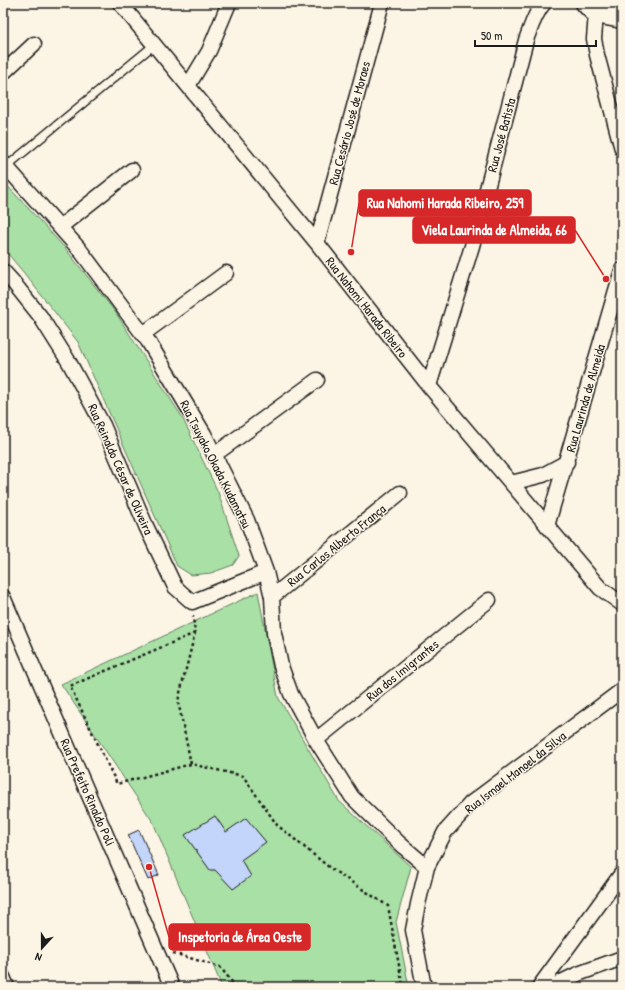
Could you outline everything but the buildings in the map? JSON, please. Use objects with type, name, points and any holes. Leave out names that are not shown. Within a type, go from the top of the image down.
[{"type":"main road","points":[[591,8],[622,18]]},
{"type":"street","name":"Rua Nahomi Harada Ribeiro","points":[[120,3],[317,243],[429,386],[600,588],[622,604]]},
{"type":"street","points":[[188,86],[209,51],[229,3]]},
{"type":"street","name":"Rua Cesário José de Moraes","points":[[317,243],[382,3]]},
{"type":"street","name":"Rua José Batista","points":[[429,386],[472,246],[526,40],[532,22],[540,7],[544,3]]},
{"type":"street","points":[[591,8],[597,55],[622,149]]},
{"type":"street","points":[[3,73],[34,44]]},
{"type":"street","name":"Rua Tsuyako Okada Kudamatsu","points":[[5,165],[80,250],[143,334],[204,434],[247,520],[266,572],[272,597],[274,633],[281,666],[291,694],[316,740],[352,797],[399,843],[427,867]]},
{"type":"street","points":[[60,227],[132,170]]},
{"type":"street","name":"Rua Laurinda de Almeida","points":[[547,526],[617,305],[622,270]]},
{"type":"street","name":"Rua Reinaldo César de Oliveira","points":[[3,271],[14,282],[40,316],[69,362],[104,425],[146,526],[175,587],[192,602]]},
{"type":"street","points":[[143,334],[226,273]]},
{"type":"street","points":[[214,455],[317,380]]},
{"type":"street","points":[[511,483],[543,475],[567,462]]},
{"type":"street","name":"Rua Carlos Alberto França","points":[[272,597],[400,492]]},
{"type":"street","points":[[192,602],[266,572]]},
{"type":"street","name":"Rua Prefeito Rinaldo Poli","points":[[4,600],[172,987]]},
{"type":"street","name":"Rua dos Imigrantes","points":[[316,740],[489,600]]},
{"type":"street","name":"Rua Ismael Manoel da Silva","points":[[424,987],[413,930],[427,867],[445,832],[471,803],[622,690]]},
{"type":"street","points":[[539,987],[622,873]]},
{"type":"street","points":[[551,987],[578,974],[622,958]]},
{"type":"street","points":[[3,977],[7,987]]},
{"type":"lane","points":[[5,165],[154,45]]},
{"type":"path","points":[[191,764],[178,701],[195,633],[192,602]]},
{"type":"path","points":[[195,633],[70,686],[117,784],[191,764],[243,776],[277,825],[330,868],[388,906],[403,987]]},
{"type":"path","points":[[155,948],[220,967],[236,987]]},
{"type":"green space","points":[[3,181],[65,248],[116,313],[182,417],[218,492],[239,556],[233,565],[211,573],[191,575],[177,566],[78,342],[3,248]]},
{"type":"green space","points":[[258,592],[278,697],[339,801],[411,867],[396,922],[409,987],[222,987],[153,822],[61,684]]},
{"type":"place","name":"Rua Nahomi Harada Ribeiro, 259","points":[[351,252]]},
{"type":"place","name":"Viela Laurinda de Almeida, 66","points":[[606,279]]},
{"type":"place","name":"Inspetoria de Área Oeste","points":[[149,867]]}]
